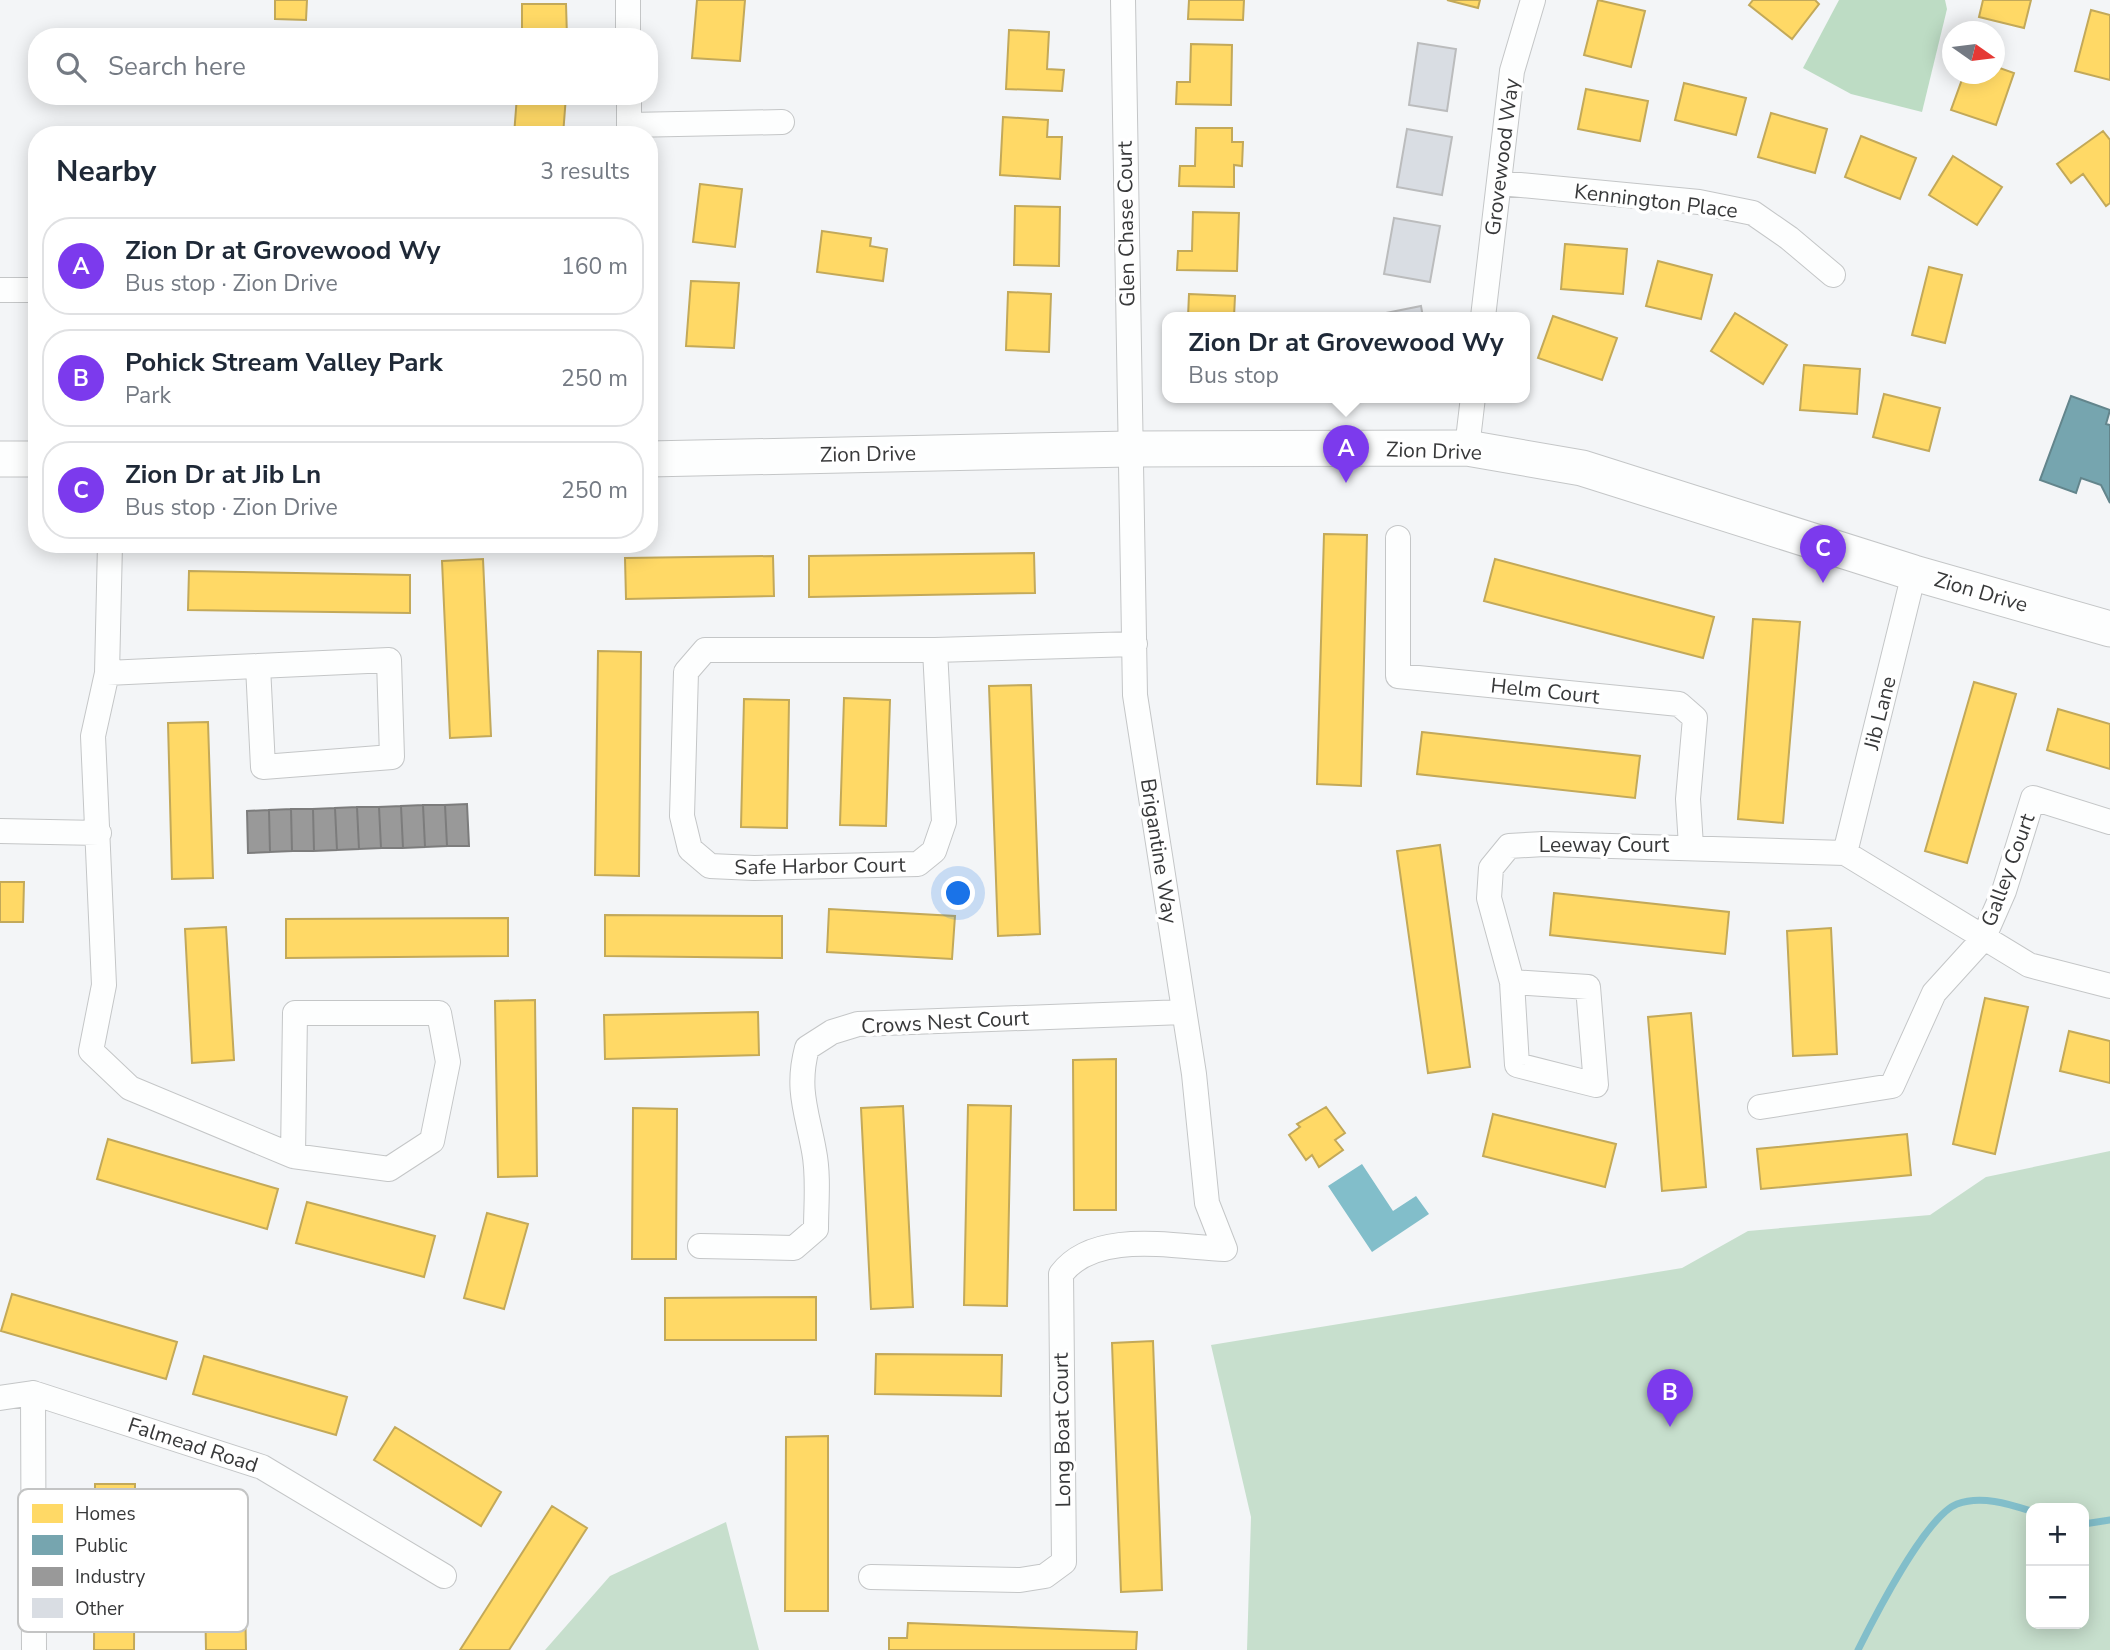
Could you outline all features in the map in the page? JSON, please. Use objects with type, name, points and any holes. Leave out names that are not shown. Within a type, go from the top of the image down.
[{"type":"street","points":[[628,0],[628,28]]},
{"type":"street","name":"Glen Chase Court","points":[[1123,0],[1130,449]]},
{"type":"street","name":"Grovewood Way","points":[[1484,312],[1512,71],[1533,0]]},
{"type":"street","points":[[629,105],[629,126]]},
{"type":"street","points":[[658,128],[782,122]]},
{"type":"street","name":"Kennington Place","points":[[1500,183],[1699,202],[1753,213],[1833,275]]},
{"type":"street","points":[[0,290],[28,290]]},
{"type":"street","points":[[1467,448],[1472,403]]},
{"type":"street","name":"Zion Drive","points":[[658,459],[1130,449],[1467,448],[1582,468],[1914,573],[2110,629]]},
{"type":"street","name":"Brigantine Way","points":[[1130,449],[1135,695],[1194,1074],[1207,1203],[1225,1249]]},
{"type":"street","points":[[0,459],[28,459]]},
{"type":"street","name":"Helm Court","points":[[1398,538],[1398,676],[1679,704],[1695,718],[1688,799],[1691,846]]},
{"type":"street","points":[[110,553],[107,673],[93,736],[104,985],[91,1051],[131,1088],[293,1156],[389,1169],[432,1141],[448,1062],[439,1013],[295,1013],[293,1156]]},
{"type":"street","name":"Jib Lane","points":[[1845,853],[1914,573]]},
{"type":"street","name":"Safe Harbor Court","points":[[935,650],[944,822],[934,851],[926,858],[918,864],[754,868],[710,866],[690,849],[682,817],[686,672],[705,650],[935,650],[1135,644]]},
{"type":"street","points":[[107,673],[258,666],[389,660],[392,757],[263,767],[258,666]]},
{"type":"street","name":"Galley Court","points":[[1983,939],[2004,891],[2033,798],[2110,822]]},
{"type":"street","points":[[0,831],[99,833]]},
{"type":"street","name":"Leeway Court","points":[[1512,982],[1588,987],[1596,1085],[1517,1065],[1512,982],[1489,898],[1491,868],[1508,846],[1691,846],[1845,853]]},
{"type":"street","points":[[1845,853],[2029,965],[2110,986]]},
{"type":"street","points":[[1760,1107],[1892,1086],[1934,993],[1983,939]]},
{"type":"street","name":"Crows Nest Court","points":[[700,1246],[794,1248],[816,1229],[815,1153],[803,1109],[800,1074],[807,1048],[832,1032],[858,1024],[1184,1012]]},
{"type":"street","name":"Long Boat Court","points":[[871,1577],[1020,1580],[1045,1576],[1064,1562],[1060,1274],[1072,1259],[1094,1250],[1124,1245],[1225,1249]]},
{"type":"street","points":[[33,1393],[33,1489]]},
{"type":"street","name":"Falmead Road","points":[[0,1398],[33,1393],[262,1467],[444,1576]]},
{"type":"street","points":[[34,1632],[34,1650]]},
{"type":"green space","points":[[1839,0],[1945,0],[1947,9],[1922,112],[1851,94],[1803,68]]},
{"type":"green space","points":[[2110,1151],[2110,1650],[1247,1650],[1251,1517],[1211,1345],[1682,1268],[1748,1231],[1930,1215],[1986,1177]]},
{"type":"green space","points":[[726,1522],[759,1650],[545,1650],[610,1576]]},
{"type":"water","points":[[1362,1164],[1393,1211],[1416,1196],[1429,1214],[1372,1252],[1328,1186]]},
{"type":"building: Homes","points":[[275,0],[307,0],[306,20],[275,19]]},
{"type":"building: Homes","points":[[697,0],[745,0],[740,61],[692,58]]},
{"type":"building: Homes","points":[[1189,0],[1244,0],[1243,20],[1188,19]]},
{"type":"building: Homes","points":[[1447,0],[1480,0],[1478,8]]},
{"type":"building: Homes","points":[[1598,0],[1645,11],[1631,67],[1584,55]]},
{"type":"building: Homes","points":[[1753,0],[1815,0],[1819,4],[1792,39],[1749,5]]},
{"type":"building: Homes","points":[[1983,0],[2031,0],[2024,28],[2005,23],[2005,21],[1979,17]]},
{"type":"building: Homes","points":[[522,4],[566,4],[567,28],[522,28]]},
{"type":"building: Homes","points":[[2091,10],[2110,15],[2110,80],[2075,71]]},
{"type":"building: Homes","points":[[1009,30],[1049,32],[1047,69],[1064,70],[1062,91],[1006,89]]},
{"type":"building: Homes","points":[[1191,44],[1232,45],[1231,105],[1176,104],[1177,82],[1190,82]]},
{"type":"building: Homes","points":[[2005,70],[2014,73],[1996,125],[1951,110],[1960,84],[2005,84]]},
{"type":"building: Homes","points":[[1684,83],[1746,98],[1736,135],[1675,120]]},
{"type":"building: Homes","points":[[1586,89],[1648,101],[1640,141],[1578,129]]},
{"type":"building: Homes","points":[[516,105],[565,105],[564,126],[515,126]]},
{"type":"building: Homes","points":[[1771,113],[1827,129],[1815,173],[1758,157]]},
{"type":"building: Homes","points":[[1003,117],[1048,120],[1047,137],[1062,137],[1060,179],[1000,175]]},
{"type":"building: Homes","points":[[1196,128],[1232,128],[1232,142],[1243,142],[1242,166],[1234,165],[1234,187],[1179,186],[1180,166],[1195,166]]},
{"type":"building: Homes","points":[[2103,131],[2110,140],[2110,203],[2106,206],[2083,174],[2071,183],[2057,164]]},
{"type":"building: Homes","points":[[1861,136],[1916,158],[1900,199],[1845,177]]},
{"type":"building: Homes","points":[[1953,156],[2002,187],[1977,225],[1929,195]]},
{"type":"building: Homes","points":[[700,184],[742,189],[735,247],[693,242]]},
{"type":"building: Homes","points":[[1015,206],[1060,207],[1059,266],[1014,265]]},
{"type":"building: Homes","points":[[1193,212],[1239,213],[1237,271],[1177,270],[1178,251],[1192,251]]},
{"type":"building: Homes","points":[[822,231],[871,238],[870,246],[887,249],[883,281],[817,272]]},
{"type":"building: Homes","points":[[1565,244],[1627,249],[1623,294],[1561,289]]},
{"type":"building: Homes","points":[[1658,261],[1712,275],[1701,319],[1646,306]]},
{"type":"building: Homes","points":[[1929,267],[1962,275],[1945,343],[1912,335]]},
{"type":"building: Homes","points":[[691,281],[739,283],[734,348],[686,346]]},
{"type":"building: Homes","points":[[1008,292],[1051,294],[1049,352],[1006,350]]},
{"type":"building: Homes","points":[[1189,294],[1235,296],[1234,312],[1188,312]]},
{"type":"building: Homes","points":[[1735,313],[1787,345],[1763,384],[1711,351]]},
{"type":"building: Homes","points":[[1553,316],[1617,338],[1602,380],[1538,358]]},
{"type":"building: Homes","points":[[1804,365],[1860,369],[1857,414],[1800,410]]},
{"type":"building: Homes","points":[[1884,394],[1940,408],[1929,451],[1873,437]]},
{"type":"building: Homes","points":[[1324,534],[1367,535],[1361,786],[1317,784]]},
{"type":"building: Homes","points":[[1034,553],[1035,593],[809,597],[809,556]]},
{"type":"building: Homes","points":[[773,556],[774,596],[626,599],[625,558]]},
{"type":"building: Homes","points":[[483,559],[491,736],[450,738],[442,561]]},
{"type":"building: Homes","points":[[1495,559],[1714,617],[1703,658],[1484,601]]},
{"type":"building: Homes","points":[[189,571],[410,575],[410,613],[188,610]]},
{"type":"building: Homes","points":[[1753,619],[1800,622],[1783,823],[1738,819]]},
{"type":"building: Homes","points":[[598,651],[641,652],[639,876],[595,875]]},
{"type":"building: Homes","points":[[1974,682],[2016,694],[1967,863],[1925,851]]},
{"type":"building: Homes","points":[[1031,685],[1040,934],[998,936],[989,686]]},
{"type":"building: Homes","points":[[844,698],[890,700],[886,826],[840,825]]},
{"type":"building: Homes","points":[[744,699],[789,700],[787,828],[741,827]]},
{"type":"building: Homes","points":[[2058,709],[2110,724],[2110,769],[2047,750]]},
{"type":"building: Homes","points":[[208,722],[213,878],[172,879],[168,723]]},
{"type":"building: Homes","points":[[1422,732],[1640,756],[1635,798],[1417,774]]},
{"type":"building: Homes","points":[[1440,845],[1470,1067],[1428,1073],[1397,851]]},
{"type":"building: Homes","points":[[0,882],[24,882],[23,922],[0,922]]},
{"type":"building: Homes","points":[[1554,893],[1729,912],[1725,954],[1550,935]]},
{"type":"building: Homes","points":[[829,909],[955,916],[952,959],[827,952]]},
{"type":"building: Homes","points":[[605,915],[782,916],[782,958],[605,956]]},
{"type":"building: Homes","points":[[508,918],[508,956],[286,958],[286,919]]},
{"type":"building: Homes","points":[[226,927],[234,1060],[192,1063],[185,929]]},
{"type":"building: Homes","points":[[1831,928],[1837,1054],[1793,1056],[1787,931]]},
{"type":"building: Homes","points":[[1985,998],[2028,1007],[1995,1154],[1953,1144]]},
{"type":"building: Homes","points":[[535,1000],[537,1176],[498,1177],[495,1001]]},
{"type":"building: Homes","points":[[758,1012],[759,1055],[605,1059],[604,1015]]},
{"type":"building: Homes","points":[[1691,1013],[1706,1187],[1662,1191],[1648,1017]]},
{"type":"building: Homes","points":[[2069,1031],[2110,1041],[2110,1083],[2060,1071]]},
{"type":"building: Homes","points":[[1116,1059],[1116,1210],[1074,1210],[1073,1060]]},
{"type":"building: Homes","points":[[968,1105],[1011,1106],[1007,1306],[964,1305]]},
{"type":"building: Homes","points":[[903,1106],[913,1307],[871,1309],[861,1108]]},
{"type":"building: Homes","points":[[1326,1107],[1345,1133],[1335,1140],[1343,1150],[1319,1167],[1312,1155],[1306,1160],[1289,1135],[1300,1127],[1297,1124]]},
{"type":"building: Homes","points":[[633,1108],[677,1109],[676,1259],[632,1259]]},
{"type":"building: Homes","points":[[1493,1114],[1616,1144],[1605,1187],[1483,1156]]},
{"type":"building: Homes","points":[[1907,1134],[1911,1175],[1761,1189],[1757,1149]]},
{"type":"building: Homes","points":[[108,1139],[278,1189],[267,1229],[97,1179]]},
{"type":"building: Homes","points":[[307,1202],[435,1236],[424,1277],[296,1243]]},
{"type":"building: Homes","points":[[487,1213],[528,1224],[504,1309],[464,1298]]},
{"type":"building: Homes","points":[[12,1294],[177,1342],[166,1379],[1,1331]]},
{"type":"building: Homes","points":[[816,1297],[816,1340],[665,1340],[665,1298]]},
{"type":"building: Homes","points":[[1153,1341],[1162,1590],[1121,1592],[1112,1343]]},
{"type":"building: Homes","points":[[876,1354],[1002,1355],[1001,1396],[875,1394]]},
{"type":"building: Homes","points":[[204,1356],[347,1397],[336,1435],[193,1394]]},
{"type":"building: Homes","points":[[395,1427],[501,1492],[481,1526],[374,1460]]},
{"type":"building: Homes","points":[[828,1436],[828,1611],[785,1611],[786,1437]]},
{"type":"building: Homes","points":[[95,1484],[135,1484],[135,1489],[95,1489]]},
{"type":"building: Homes","points":[[552,1506],[587,1528],[509,1650],[460,1650]]},
{"type":"building: Homes","points":[[908,1623],[1137,1632],[1136,1650],[889,1650],[889,1638],[907,1638]]},
{"type":"building: Homes","points":[[94,1632],[134,1632],[134,1650],[94,1650]]},
{"type":"building: Homes","points":[[206,1632],[246,1632],[246,1650],[206,1650]]},
{"type":"building: Public","points":[[2071,396],[2110,410],[2106,424],[2110,425],[2110,503],[2101,485],[2081,478],[2076,493],[2040,480]]},
{"type":"building: Industry","points":[[467,804],[469,846],[447,846],[445,805]]},
{"type":"building: Industry","points":[[423,805],[445,805],[447,846],[425,847]]},
{"type":"building: Industry","points":[[423,805],[425,847],[403,848],[401,806]]},
{"type":"building: Industry","points":[[401,806],[403,848],[381,848],[379,807]]},
{"type":"building: Industry","points":[[357,807],[379,807],[381,848],[359,849]]},
{"type":"building: Industry","points":[[357,807],[359,849],[337,850],[335,808]]},
{"type":"building: Industry","points":[[335,808],[337,850],[314,851],[313,809]]},
{"type":"building: Industry","points":[[291,809],[313,809],[314,851],[292,851]]},
{"type":"building: Industry","points":[[291,809],[292,851],[270,852],[269,810]]},
{"type":"building: Industry","points":[[269,810],[270,852],[248,853],[247,811]]},
{"type":"building: Other","points":[[1418,43],[1456,49],[1447,111],[1409,105]]},
{"type":"building: Other","points":[[1407,129],[1452,137],[1442,195],[1397,187]]},
{"type":"building: Other","points":[[1394,218],[1440,226],[1430,282],[1384,274]]},
{"type":"building: Other","points":[[1421,306],[1422,312],[1391,312]]},
{"type":"waterway","points":[[1858,1650],[1916,1547],[1945,1512],[1957,1504],[1976,1500],[2026,1510]]},
{"type":"waterway","points":[[2089,1523],[2110,1520]]},
{"type":"place","name":"Zion Dr at Grovewood Wy","points":[[1346,483]]},
{"type":"place","name":"Zion Dr at Jib Ln","points":[[1823,583]]},
{"type":"place","name":"Pohick Stream Valley Park","points":[[1670,1427]]}]
